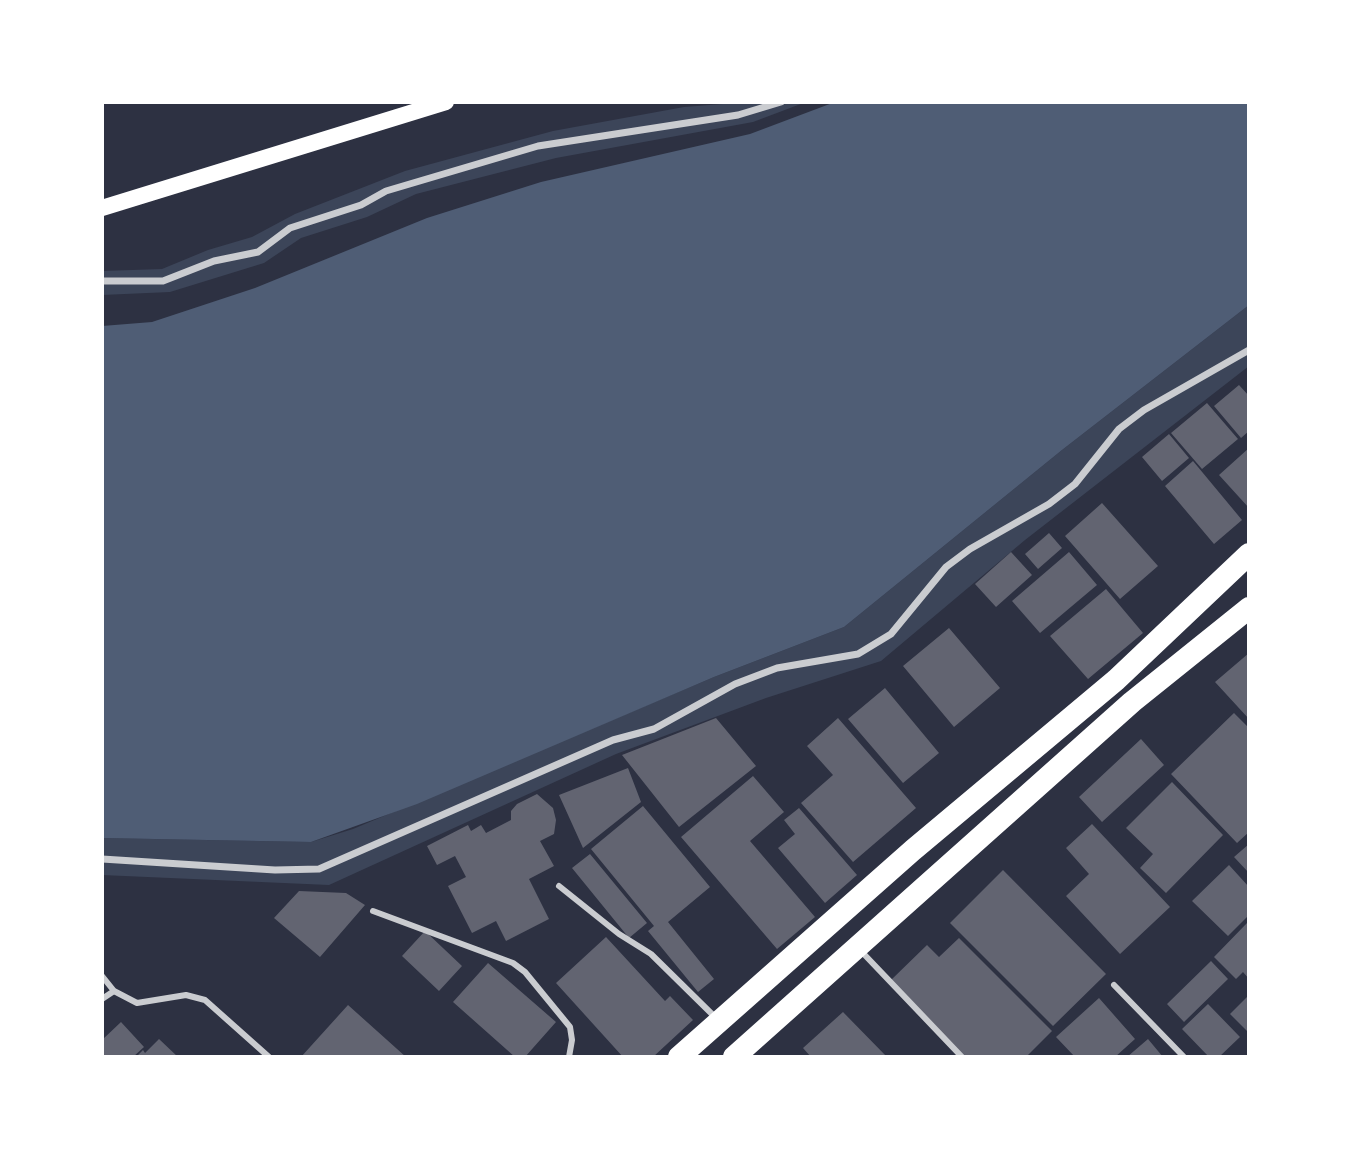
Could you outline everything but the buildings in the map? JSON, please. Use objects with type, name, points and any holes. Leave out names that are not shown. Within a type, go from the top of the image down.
[{"type":"highway","points":[[679,1057],[913,850],[1116,680],[1249,554]]},
{"type":"highway","points":[[734,1057],[1132,702],[1249,608]]},
{"type":"main road","points":[[102,208],[446,102]]},
{"type":"street","points":[[102,281],[163,281],[214,261],[258,252],[290,228],[361,205],[386,191],[538,146],[738,115],[781,102]]},
{"type":"street","points":[[102,859],[275,870],[319,869],[613,740],[654,729],[735,684],[777,668],[858,654],[891,634],[946,567],[970,549],[1049,504],[1075,484],[1119,429],[1144,410],[1249,350]]},
{"type":"lane","points":[[559,886],[651,954],[720,1021]]},
{"type":"lane","points":[[373,911],[513,963],[525,972],[570,1027],[572,1040],[569,1057]]},
{"type":"lane","points":[[858,947],[962,1057]]},
{"type":"lane","points":[[102,976],[114,991],[137,1003],[186,995],[205,1000],[269,1057]]},
{"type":"lane","points":[[1114,985],[1184,1057]]},
{"type":"lane","points":[[102,999],[114,991]]},
{"type":"shaded area","points":[[806,102],[753,122],[556,158],[416,194],[367,217],[301,238],[264,263],[170,292],[102,295],[102,271],[162,269],[208,250],[252,237],[295,214],[405,171],[553,131],[684,107]]},
{"type":"shaded area","points":[[835,102],[1249,102],[1249,305],[1062,450],[844,627],[714,677],[417,804],[311,842],[102,838],[102,326],[152,322],[255,288],[427,218],[541,182],[750,134]]},
{"type":"shaded area","points":[[1249,305],[1249,366],[1025,540],[881,661],[766,698],[616,754],[329,885],[102,875],[102,838],[311,842],[353,829],[714,677],[844,627],[1062,450]]}]
